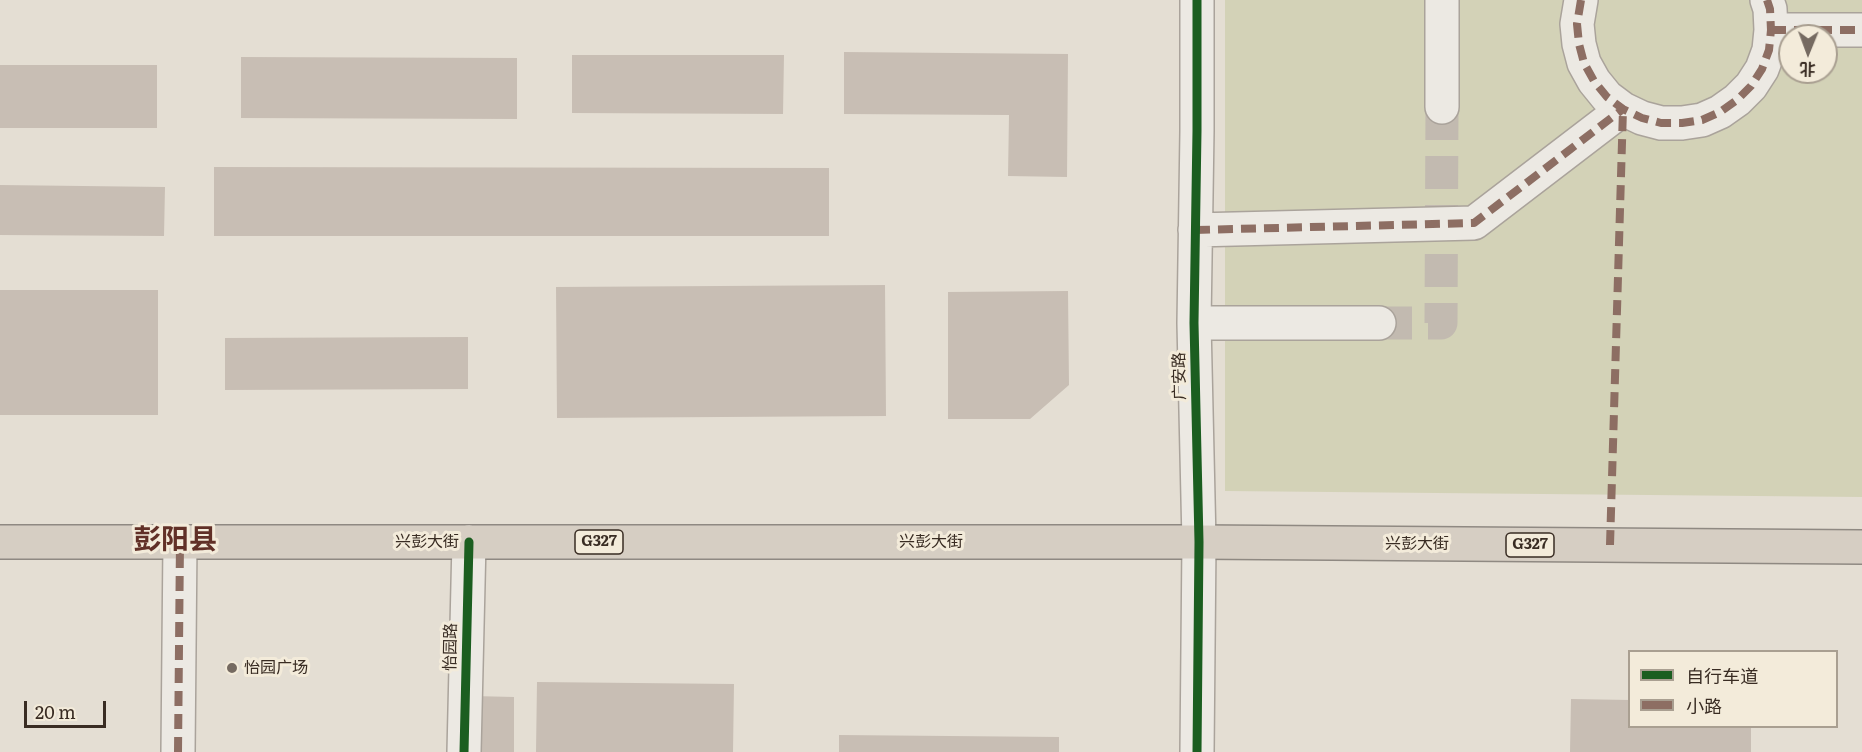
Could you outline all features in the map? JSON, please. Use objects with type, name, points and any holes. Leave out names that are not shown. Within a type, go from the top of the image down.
[{"type":"highway","name":"兴彭大街","points":[[0,543],[1199,543],[1862,547]]},
{"type":"street","name":"广安路","points":[[1197,0],[1194,323],[1199,543],[1197,752]]},
{"type":"street","points":[[1442,0],[1442,107]]},
{"type":"street","points":[[1581,0],[1577,24],[1579,44],[1584,63],[1594,81],[1607,97],[1623,109],[1642,118],[1661,123],[1702,120],[1720,112],[1737,100],[1751,86],[1762,69],[1769,50],[1769,15],[1862,30]]},
{"type":"street","points":[[1195,230],[1474,223],[1623,109]]},
{"type":"street","points":[[1194,323],[1379,323]]},
{"type":"street","points":[[178,752],[180,542]]},
{"type":"street","name":"怡园路","points":[[464,752],[469,542]]},
{"type":"green space","points":[[1225,0],[1862,0],[1862,497],[1225,491]]},
{"type":"building","points":[[844,52],[1068,54],[1067,177],[1008,176],[1009,115],[844,114]]},
{"type":"building","points":[[572,55],[784,55],[783,114],[572,113]]},
{"type":"building","points":[[241,57],[517,58],[517,119],[241,118]]},
{"type":"building","points":[[0,65],[157,65],[157,128],[0,128]]},
{"type":"building","points":[[214,167],[829,168],[829,236],[214,236]]},
{"type":"building","points":[[0,185],[165,187],[164,236],[0,235]]},
{"type":"building","points":[[885,285],[886,416],[557,418],[556,287]]},
{"type":"building","points":[[0,290],[158,290],[158,415],[0,415]]},
{"type":"building","points":[[1068,291],[1069,385],[1030,419],[948,419],[948,292]]},
{"type":"building","points":[[468,337],[468,389],[225,390],[225,338]]},
{"type":"building","points":[[537,682],[734,684],[733,752],[536,752]]},
{"type":"building","points":[[473,696],[514,697],[514,752],[472,752]]},
{"type":"building","points":[[1571,699],[1628,700],[1628,728],[1751,728],[1751,752],[1570,752]]},
{"type":"building","points":[[839,735],[1059,737],[1059,752],[839,752]]},
{"type":"tunnel","points":[[1379,323],[1441,323],[1442,107]]},
{"type":"marked path","points":[[1581,0],[1577,24],[1579,44],[1584,63],[1594,81],[1607,97],[1623,109],[1642,118],[1661,123],[1702,120],[1720,112],[1751,86],[1762,69],[1769,50],[1771,30],[1767,0]]},
{"type":"marked path","points":[[1771,30],[1862,30]]},
{"type":"marked path","points":[[1195,230],[1474,223],[1623,109]]},
{"type":"marked path","points":[[1610,545],[1623,109]]},
{"type":"marked path","points":[[178,752],[180,542]]},
{"type":"cycle path","points":[[1197,0],[1194,323],[1199,542],[1197,752]]},
{"type":"cycle path","points":[[464,752],[469,542]]},
{"type":"place","name":"怡园广场","points":[[232,668]]},
{"type":"district","name":"彭阳县","points":[[175,541]]}]
